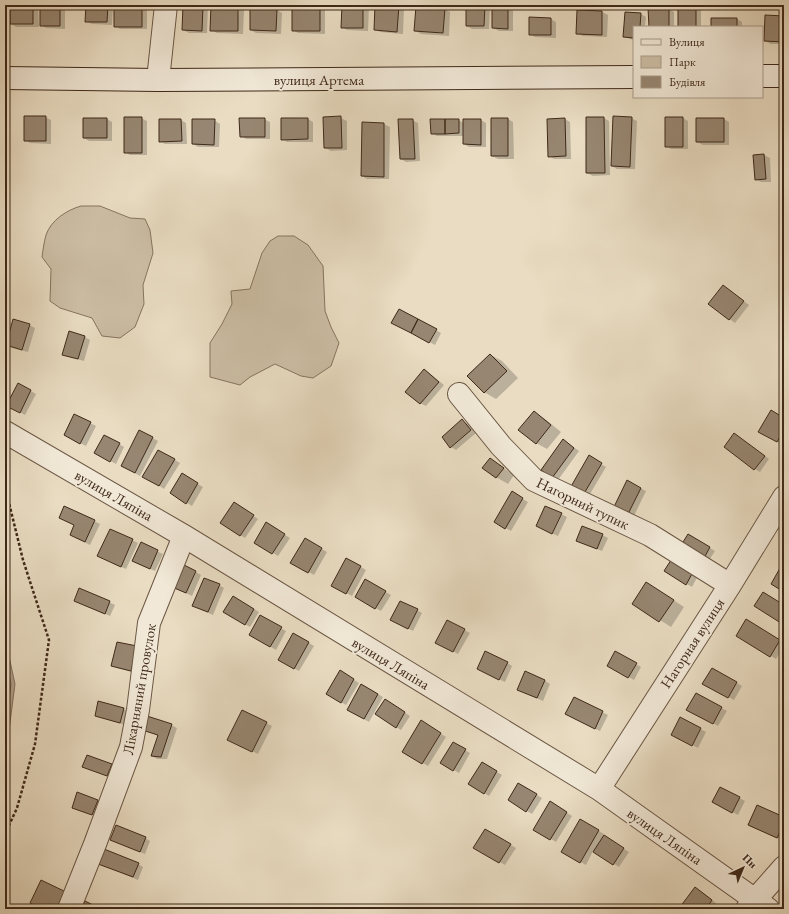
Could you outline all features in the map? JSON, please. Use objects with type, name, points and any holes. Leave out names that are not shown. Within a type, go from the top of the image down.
[{"type":"street","points":[[158,80],[166,5]]},
{"type":"street","points":[[763,76],[784,76]]},
{"type":"street","name":"вулиця Артема","points":[[5,78],[158,80],[633,77]]},
{"type":"street","name":"Нагорний тупик","points":[[459,394],[501,446],[534,480],[650,535],[730,584]]},
{"type":"street","name":"вулиця Ляпіна","points":[[5,432],[184,536],[599,789],[756,906]]},
{"type":"street","name":"Нагорная вулиця","points":[[599,789],[784,497]]},
{"type":"street","name":"Лікарняний провулок","points":[[69,909],[131,747],[138,710],[149,623],[184,536]]},
{"type":"street","points":[[756,906],[784,867]]},
{"type":"path","points":[[5,495],[9,503],[23,560],[49,640],[35,744],[17,808],[5,834]]},
{"type":"green space","points":[[81,206],[100,206],[130,218],[145,219],[150,230],[153,253],[143,285],[144,304],[135,327],[120,338],[102,336],[92,318],[60,308],[50,301],[51,269],[42,257],[46,235],[48,230],[60,216]]},
{"type":"green space","points":[[278,236],[294,236],[308,245],[323,266],[325,311],[339,343],[331,366],[313,378],[301,376],[275,364],[250,377],[240,385],[210,377],[210,343],[232,304],[231,291],[250,289],[262,253],[270,241]]},
{"type":"water","points":[[5,646],[8,652],[15,684],[5,752]]},
{"type":"building","points":[[10,5],[33,5],[33,24],[10,24]]},
{"type":"building","points":[[40,5],[60,5],[60,26],[40,26]]},
{"type":"building","points":[[86,5],[108,5],[107,22],[85,22]]},
{"type":"building","points":[[114,5],[142,5],[142,27],[114,27]]},
{"type":"building","points":[[183,5],[203,5],[202,31],[182,30]]},
{"type":"building","points":[[211,5],[238,6],[238,31],[210,31]]},
{"type":"building","points":[[250,5],[264,5],[264,9],[277,9],[276,31],[250,30]]},
{"type":"building","points":[[292,5],[320,5],[320,31],[292,31]]},
{"type":"building","points":[[342,5],[363,5],[363,28],[341,28]]},
{"type":"building","points":[[375,5],[399,5],[397,32],[374,30]]},
{"type":"building","points":[[466,5],[485,5],[484,26],[466,26]]},
{"type":"building","points":[[492,5],[508,5],[508,29],[492,28]]},
{"type":"building","points":[[416,6],[445,8],[443,33],[414,31]]},
{"type":"building","points":[[678,6],[696,6],[696,26],[678,26]]},
{"type":"building","points":[[648,8],[669,8],[669,26],[649,26]]},
{"type":"building","points":[[577,10],[602,11],[602,35],[576,34]]},
{"type":"building","points":[[625,12],[641,13],[640,26],[633,26],[633,38],[623,37]]},
{"type":"building","points":[[765,15],[784,16],[784,42],[764,41]]},
{"type":"building","points":[[529,17],[551,18],[551,35],[529,35]]},
{"type":"building","points":[[711,18],[737,18],[737,26],[711,26]]},
{"type":"building","points":[[24,116],[46,116],[46,141],[24,141]]},
{"type":"building","points":[[341,116],[342,148],[324,148],[323,117]]},
{"type":"building","points":[[613,116],[632,117],[630,167],[611,166]]},
{"type":"building","points":[[124,117],[142,117],[142,153],[124,153]]},
{"type":"building","points":[[586,117],[604,117],[605,173],[586,173]]},
{"type":"building","points":[[665,117],[683,117],[683,147],[665,147]]},
{"type":"building","points":[[83,118],[107,118],[107,138],[83,138]]},
{"type":"building","points":[[239,118],[265,118],[265,137],[240,137]]},
{"type":"building","points":[[281,118],[308,118],[308,139],[281,140]]},
{"type":"building","points":[[491,118],[508,118],[508,156],[491,156]]},
{"type":"building","points":[[565,118],[566,156],[548,157],[547,119]]},
{"type":"building","points":[[696,118],[724,118],[724,142],[696,142]]},
{"type":"building","points":[[159,119],[181,119],[182,141],[159,142]]},
{"type":"building","points":[[192,119],[215,119],[214,145],[192,144]]},
{"type":"building","points":[[398,119],[413,119],[415,159],[400,159]]},
{"type":"building","points":[[430,119],[445,119],[445,134],[431,134]]},
{"type":"building","points":[[445,119],[459,119],[459,133],[445,134]]},
{"type":"building","points":[[463,119],[481,119],[481,145],[463,144]]},
{"type":"building","points":[[362,122],[384,123],[384,177],[361,176]]},
{"type":"building","points":[[764,154],[766,179],[755,180],[753,155]]},
{"type":"building","points":[[723,285],[744,301],[729,320],[708,304]]},
{"type":"building","points":[[399,309],[418,319],[411,333],[391,323]]},
{"type":"building","points":[[13,319],[30,324],[22,350],[6,345]]},
{"type":"building","points":[[418,319],[437,329],[429,343],[411,333]]},
{"type":"building","points":[[69,331],[85,336],[78,359],[62,355]]},
{"type":"building","points":[[490,354],[507,371],[484,393],[467,376]]},
{"type":"building","points":[[424,369],[439,382],[420,404],[405,392]]},
{"type":"building","points":[[18,383],[31,390],[20,413],[6,406]]},
{"type":"building","points":[[771,410],[784,418],[784,430],[777,442],[758,432]]},
{"type":"building","points":[[534,411],[551,425],[536,444],[518,430]]},
{"type":"building","points":[[74,414],[91,422],[80,444],[64,435]]},
{"type":"building","points":[[462,419],[471,430],[450,448],[442,437]]},
{"type":"building","points":[[139,430],[153,437],[135,473],[121,466]]},
{"type":"building","points":[[734,433],[765,456],[754,470],[724,447]]},
{"type":"building","points":[[104,435],[120,443],[110,462],[94,453]]},
{"type":"building","points":[[563,439],[574,448],[552,478],[541,470]]},
{"type":"building","points":[[158,450],[175,459],[159,486],[142,477]]},
{"type":"building","points":[[589,455],[602,463],[582,497],[569,490]]},
{"type":"building","points":[[490,458],[504,468],[496,478],[482,468]]},
{"type":"building","points":[[182,473],[198,483],[186,504],[170,493]]},
{"type":"building","points":[[627,480],[641,488],[626,518],[612,511]]},
{"type":"building","points":[[512,491],[523,498],[505,529],[494,522]]},
{"type":"building","points":[[234,502],[254,515],[240,536],[220,523]]},
{"type":"building","points":[[64,506],[95,520],[85,542],[70,535],[74,525],[59,518]]},
{"type":"building","points":[[545,506],[562,513],[552,534],[536,526]]},
{"type":"building","points":[[266,522],[285,534],[272,554],[254,543]]},
{"type":"building","points":[[582,526],[603,534],[597,549],[576,541]]},
{"type":"building","points":[[110,529],[133,539],[121,567],[97,556]]},
{"type":"building","points":[[688,534],[710,547],[703,560],[680,547]]},
{"type":"building","points":[[305,538],[322,548],[308,573],[290,563]]},
{"type":"building","points":[[141,542],[158,550],[150,569],[132,561]]},
{"type":"building","points":[[673,557],[694,570],[686,585],[664,571]]},
{"type":"building","points":[[346,558],[361,566],[346,594],[331,586]]},
{"type":"building","points":[[784,561],[784,592],[771,584]]},
{"type":"building","points":[[182,564],[196,571],[186,593],[172,587]]},
{"type":"building","points":[[204,578],[220,584],[208,612],[192,606]]},
{"type":"building","points":[[365,579],[386,591],[375,609],[355,597]]},
{"type":"building","points":[[646,582],[674,600],[659,622],[632,604]]},
{"type":"building","points":[[79,588],[110,601],[105,614],[74,601]]},
{"type":"building","points":[[763,592],[784,605],[784,625],[754,606]]},
{"type":"building","points":[[233,596],[254,609],[245,625],[223,612]]},
{"type":"building","points":[[400,601],[418,609],[408,629],[390,620]]},
{"type":"building","points":[[260,615],[282,627],[270,647],[249,635]]},
{"type":"building","points":[[746,619],[780,640],[770,657],[736,636]]},
{"type":"building","points":[[447,620],[465,629],[453,652],[435,643]]},
{"type":"building","points":[[293,633],[309,642],[294,669],[278,660]]},
{"type":"building","points":[[117,642],[137,646],[131,671],[111,666]]},
{"type":"building","points":[[485,651],[508,662],[499,680],[477,669]]},
{"type":"building","points":[[615,651],[637,663],[628,678],[607,666]]},
{"type":"building","points":[[712,668],[737,682],[728,698],[702,684]]},
{"type":"building","points":[[340,670],[354,679],[341,703],[326,694]]},
{"type":"building","points":[[525,671],[545,680],[537,698],[517,690]]},
{"type":"building","points":[[361,684],[378,694],[364,719],[347,710]]},
{"type":"building","points":[[696,693],[722,707],[713,724],[686,710]]},
{"type":"building","points":[[574,697],[603,711],[595,729],[565,714]]},
{"type":"building","points":[[385,699],[405,712],[396,728],[375,714]]},
{"type":"building","points":[[98,701],[124,708],[120,723],[95,716]]},
{"type":"building","points":[[242,710],[267,722],[252,752],[227,740]]},
{"type":"building","points":[[147,716],[172,724],[161,757],[151,756],[158,735],[142,730]]},
{"type":"building","points":[[680,717],[701,728],[692,746],[671,735]]},
{"type":"building","points":[[421,720],[441,733],[422,764],[402,752]]},
{"type":"building","points":[[453,742],[466,749],[453,771],[440,763]]},
{"type":"building","points":[[87,755],[112,764],[107,776],[82,767]]},
{"type":"building","points":[[482,762],[497,771],[484,794],[468,784]]},
{"type":"building","points":[[518,783],[537,794],[526,812],[508,800]]},
{"type":"building","points":[[720,787],[740,797],[732,813],[712,802]]},
{"type":"building","points":[[77,792],[98,800],[92,815],[72,808]]},
{"type":"building","points":[[550,801],[567,812],[550,840],[533,830]]},
{"type":"building","points":[[757,805],[784,817],[784,824],[777,838],[748,825]]},
{"type":"building","points":[[580,819],[599,830],[580,863],[561,852]]},
{"type":"building","points":[[116,825],[146,837],[140,852],[110,840]]},
{"type":"building","points":[[485,829],[511,844],[499,863],[473,848]]},
{"type":"building","points":[[604,835],[624,848],[613,865],[593,852]]},
{"type":"building","points":[[104,849],[139,863],[133,877],[98,864]]},
{"type":"building","points":[[41,880],[66,892],[57,909],[41,909],[30,903]]},
{"type":"building","points":[[695,887],[712,900],[706,909],[682,909],[680,907]]},
{"type":"building","points":[[85,901],[97,907],[96,909],[81,909]]}]
